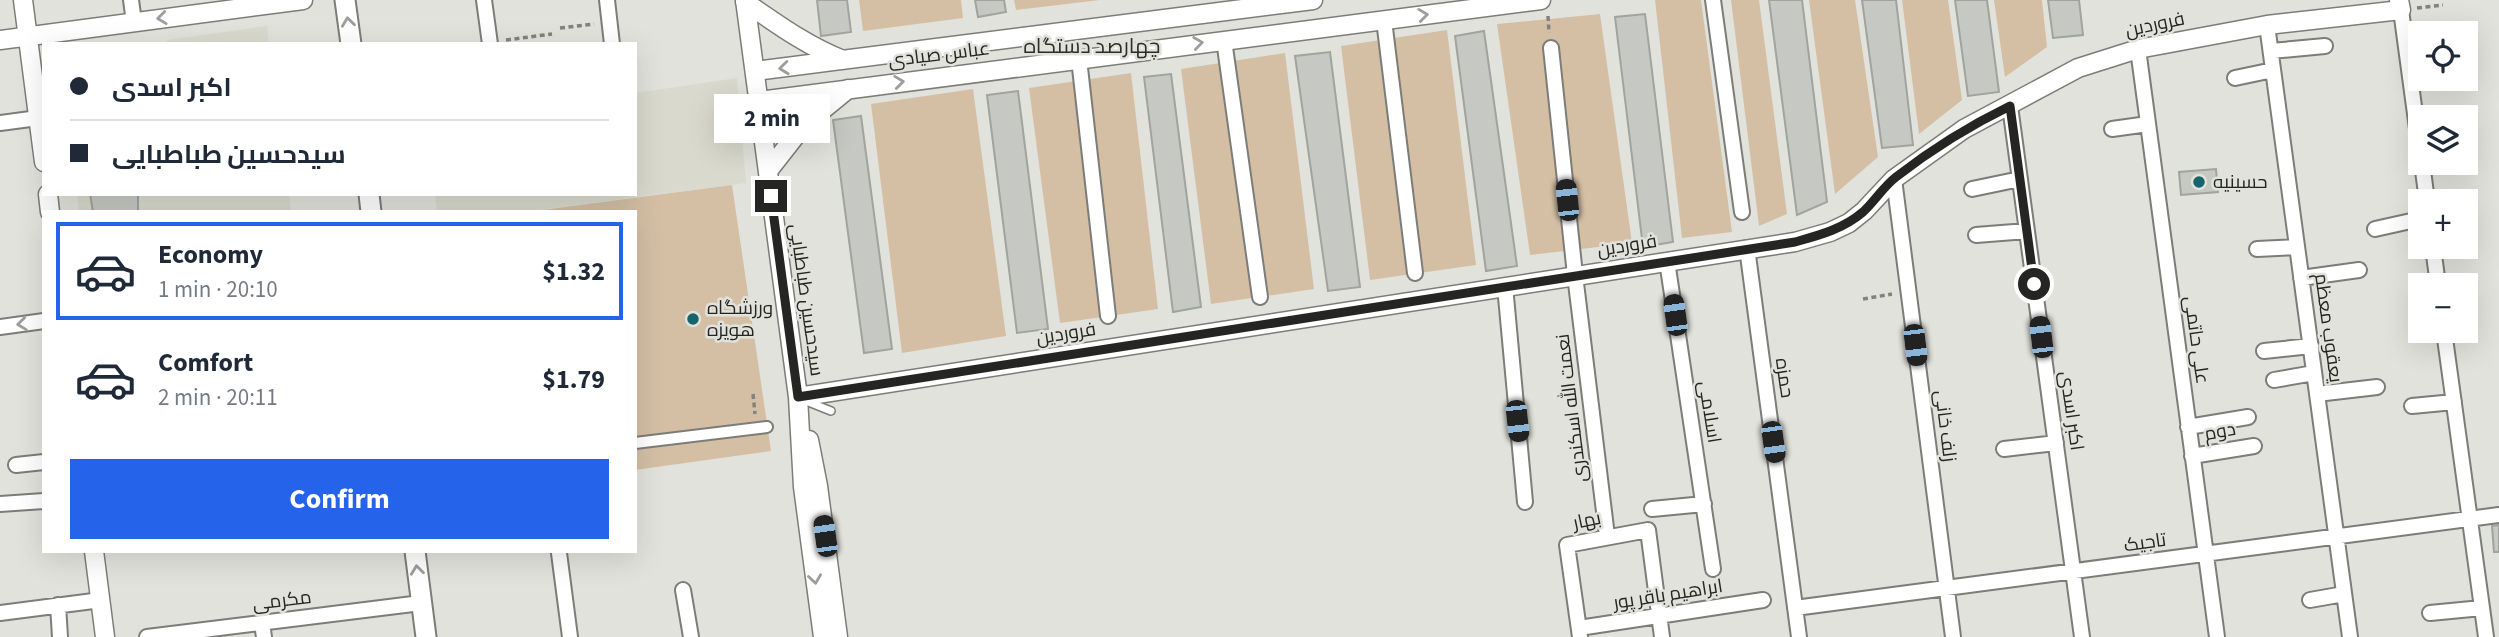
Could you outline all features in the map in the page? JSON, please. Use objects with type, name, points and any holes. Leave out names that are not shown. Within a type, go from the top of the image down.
[{"type":"main road","points":[[345,0],[351,42]]},
{"type":"main road","points":[[415,553],[426,637]]},
{"type":"street","points":[[23,0],[42,148]]},
{"type":"street","points":[[131,0],[134,22]]},
{"type":"street","points":[[0,40],[134,22],[200,7],[303,0]]},
{"type":"street","points":[[484,0],[490,42]]},
{"type":"street","points":[[607,0],[612,42]]},
{"type":"street","name":"عباس صیادی","points":[[755,71],[1313,0]]},
{"type":"street","points":[[1713,0],[1742,212]]},
{"type":"street","points":[[745,1],[808,44],[846,61]]},
{"type":"street","name":"سیدحسین طباطبایی","points":[[745,1],[798,397],[812,448],[811,486],[823,637]]},
{"type":"street","points":[[2402,3],[2414,105]]},
{"type":"street","name":"فروردین","points":[[798,397],[1795,242],[1830,232],[1849,223],[1894,179],[1964,129],[2078,68],[2137,49],[2267,24],[2402,3]]},
{"type":"street","name":"عباس صیادی","points":[[758,101],[1384,20],[1544,6]]},
{"type":"street","points":[[1384,20],[1415,274]]},
{"type":"street","name":"یعقوب معظم","points":[[2267,24],[2350,637]]},
{"type":"street","points":[[1224,40],[1260,297]]},
{"type":"street","points":[[2270,51],[2325,46]]},
{"type":"street","name":"نعمت الله اسکندری","points":[[1551,48],[1607,536]]},
{"type":"street","name":"علی حاتمی","points":[[2137,49],[2217,637]]},
{"type":"street","points":[[1079,59],[1108,316]]},
{"type":"street","points":[[2235,78],[2273,70]]},
{"type":"street","points":[[768,171],[804,125],[850,88]]},
{"type":"street","name":"اکبر اسدی","points":[[2010,106],[2082,637]]},
{"type":"street","points":[[0,123],[38,118]]},
{"type":"street","points":[[2112,130],[2148,124]]},
{"type":"street","name":"زلف خانی","points":[[1894,179],[1953,637]]},
{"type":"street","points":[[1972,189],[2020,179]]},
{"type":"street","points":[[2375,229],[2408,222]]},
{"type":"street","points":[[1976,234],[2027,231]]},
{"type":"street","points":[[2257,249],[2297,247]]},
{"type":"street","name":"حمزه","points":[[1747,248],[1799,637]]},
{"type":"street","name":"اسلامی","points":[[1667,261],[1713,569]]},
{"type":"street","points":[[2301,278],[2359,270]]},
{"type":"street","points":[[1505,286],[1525,502]]},
{"type":"street","points":[[0,327],[42,321]]},
{"type":"street","points":[[2446,343],[2486,637]]},
{"type":"street","points":[[2264,351],[2311,346]]},
{"type":"street","points":[[2274,380],[2314,373]]},
{"type":"street","points":[[2317,394],[2377,387]]},
{"type":"street","points":[[2412,406],[2454,402]]},
{"type":"street","points":[[2188,427],[2248,417]]},
{"type":"street","points":[[637,443],[762,427]]},
{"type":"street","points":[[2004,449],[2056,443]]},
{"type":"street","name":"دوم","points":[[2192,456],[2254,446]]},
{"type":"street","points":[[16,465],[42,462]]},
{"type":"street","name":"سیدحسین طباطبایی","points":[[811,486],[838,637]]},
{"type":"street","points":[[0,504],[42,500]]},
{"type":"street","points":[[1652,509],[1704,504]]},
{"type":"street","name":"تاجیک","points":[[1795,608],[2499,515]]},
{"type":"street","name":"بهار","points":[[1580,632],[1567,545],[1607,536],[1647,530],[1659,616]]},
{"type":"street","points":[[94,553],[105,637]]},
{"type":"street","points":[[559,553],[570,637]]},
{"type":"street","points":[[683,590],[691,637]]},
{"type":"street","points":[[2310,600],[2344,594]]},
{"type":"street","points":[[0,613],[100,600]]},
{"type":"street","name":"ابراهیم باقر پور","points":[[1580,632],[1659,616],[1763,600]]},
{"type":"street","name":"مکرمی","points":[[147,637],[263,630],[421,603]]},
{"type":"street","points":[[58,605],[60,637]]},
{"type":"street","points":[[2430,613],[2482,608]]},
{"type":"street","points":[[1659,616],[1662,637]]},
{"type":"lane","points":[[798,397],[831,411]]},
{"type":"path","points":[[2402,3],[2443,5]]},
{"type":"path","points":[[1544,6],[1551,48]]},
{"type":"path","points":[[559,28],[610,22]]},
{"type":"path","points":[[497,42],[552,34]]},
{"type":"path","points":[[1863,299],[1908,291]]},
{"type":"path","points":[[752,394],[762,427]]},
{"type":"shaded area","points":[[859,0],[961,0],[963,18],[863,31]]},
{"type":"shaded area","points":[[1014,0],[1100,0],[1016,10]]},
{"type":"shaded area","points":[[1655,0],[1701,0],[1732,232],[1682,238]]},
{"type":"shaded area","points":[[1731,0],[1759,0],[1787,214],[1759,226]]},
{"type":"shaded area","points":[[1809,0],[1855,0],[1878,157],[1835,194]]},
{"type":"shaded area","points":[[1902,0],[1948,0],[1962,100],[1919,134]]},
{"type":"shaded area","points":[[1994,0],[2042,0],[2047,47],[2005,77]]},
{"type":"shaded area","points":[[1600,14],[1632,243],[1530,255],[1497,24]]},
{"type":"shaded area","points":[[267,26],[269,42],[168,42]]},
{"type":"shaded area","points":[[1447,30],[1476,265],[1370,280],[1341,46]]},
{"type":"shaded area","points":[[1285,53],[1314,289],[1211,304],[1181,69]]},
{"type":"shaded area","points":[[1131,73],[1158,309],[1060,323],[1029,88]]},
{"type":"shaded area","points":[[737,78],[746,183],[537,210],[437,210],[435,196],[637,196],[637,93]]},
{"type":"shaded area","points":[[973,89],[1006,336],[902,353],[871,104]]},
{"type":"shaded area","name":"ورزشگاه هویزه","points":[[732,185],[771,451],[637,470],[637,210],[542,210]]},
{"type":"shaded area","points":[[77,196],[289,196],[291,210],[79,210]]},
{"type":"building","points":[[817,0],[847,0],[851,32],[821,36]]},
{"type":"building","points":[[975,0],[1004,0],[1006,12],[978,17]]},
{"type":"building","points":[[1769,0],[1802,0],[1827,202],[1797,215]]},
{"type":"building","points":[[1862,0],[1896,0],[1913,145],[1882,148]]},
{"type":"building","points":[[1955,0],[1987,0],[1999,92],[1968,96]]},
{"type":"building","points":[[2048,0],[2079,0],[2083,35],[2053,38]]},
{"type":"building","points":[[1645,14],[1673,242],[1643,247],[1615,17]]},
{"type":"building","points":[[1484,31],[1517,266],[1486,271],[1455,36]]},
{"type":"building","points":[[1330,52],[1360,287],[1328,291],[1295,56]]},
{"type":"building","points":[[1171,74],[1201,307],[1173,312],[1144,77]]},
{"type":"building","points":[[1018,91],[1048,329],[1017,333],[987,95]]},
{"type":"building","points":[[861,116],[892,349],[864,353],[833,120]]},
{"type":"building","name":"حسینیه","points":[[2216,169],[2218,192],[2181,195],[2179,172]]},
{"type":"building","points":[[90,196],[138,196],[138,210],[93,210]]},
{"type":"building","points":[[2499,525],[2499,552],[2494,552],[2492,526]]},
{"type":"place","name":"حسینیه","points":[[2199,182]]},
{"type":"place","name":"ورزشگاه هویزه","points":[[693,319]]},
{"type":"district","name":"چهارصد دستگاه","points":[[1092,46]]},
{"type":"route","points":[[771,196],[798,397],[1795,242],[1830,232],[1849,223],[1894,179],[1964,129],[2010,106],[2034,284]]}]
